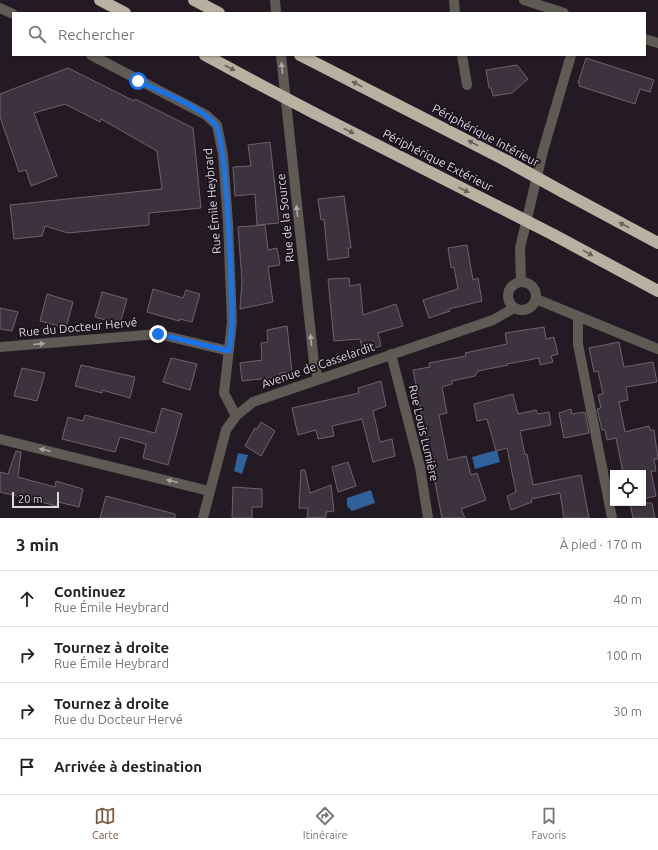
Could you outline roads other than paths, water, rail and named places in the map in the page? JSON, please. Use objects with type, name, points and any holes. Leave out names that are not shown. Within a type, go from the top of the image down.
[{"type":"highway","points":[[100,0],[123,12]]},
{"type":"highway","points":[[194,0],[217,12]]},
{"type":"highway","name":"Périphérique Extérieur","points":[[207,56],[314,113],[554,235],[658,291]]},
{"type":"highway","name":"Périphérique Intérieur","points":[[304,57],[507,161],[658,243]]},
{"type":"street","points":[[275,0],[276,12]]},
{"type":"street","points":[[454,0],[455,12]]},
{"type":"street","points":[[524,0],[561,12]]},
{"type":"street","points":[[0,8],[12,14]]},
{"type":"street","points":[[646,39],[658,42]]},
{"type":"street","name":"Rue Émile Heybrard","points":[[93,56],[192,107],[206,115],[217,125],[223,155],[232,322],[224,393],[236,416]]},
{"type":"street","name":"Rue de la Source","points":[[281,56],[314,363],[318,378]]},
{"type":"street","points":[[462,56],[467,85]]},
{"type":"street","points":[[521,282],[520,248],[543,151],[571,56]]},
{"type":"street","points":[[526,282],[534,289],[536,299],[529,308],[524,310],[514,308],[508,301],[508,292],[513,285],[526,282]]},
{"type":"street","points":[[536,299],[658,348]]},
{"type":"street","name":"Avenue de Casselardit","points":[[203,518],[226,430],[236,416],[253,402],[262,397],[493,320],[514,308]]},
{"type":"street","points":[[578,316],[578,344],[612,518]]},
{"type":"street","name":"Rue du Docteur Hervé","points":[[0,347],[158,334],[229,351]]},
{"type":"street","name":"Rue Louis Lumière","points":[[391,354],[420,467],[428,518]]},
{"type":"street","points":[[0,440],[209,491]]},
{"type":"water","points":[[497,450],[500,462],[475,469],[472,457]]},
{"type":"water","points":[[238,453],[248,455],[242,474],[234,471]]},
{"type":"water","points":[[371,490],[375,503],[352,511],[347,506],[347,498]]}]
